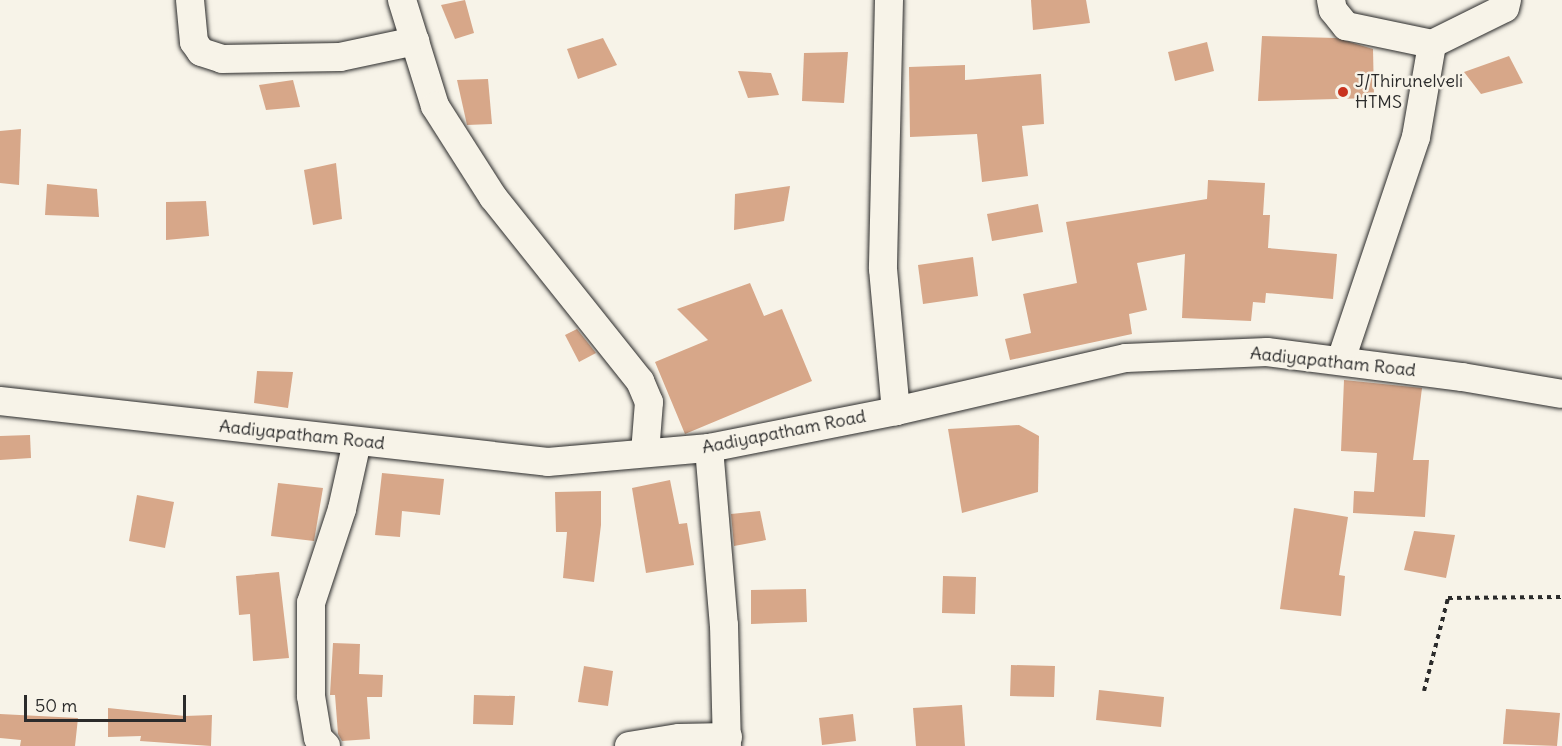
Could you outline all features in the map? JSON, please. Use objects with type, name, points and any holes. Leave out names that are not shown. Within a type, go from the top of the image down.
[{"type":"street","points":[[190,0],[194,42],[201,52],[222,58],[340,57],[415,41]]},
{"type":"street","points":[[402,0],[435,106],[493,197],[640,381],[649,402],[645,453]]},
{"type":"street","points":[[889,0],[883,268],[896,411]]},
{"type":"street","points":[[1331,0],[1333,10],[1346,26],[1432,44],[1505,8],[1507,0]]},
{"type":"street","points":[[1341,360],[1416,137],[1432,44]]},
{"type":"street","name":"Aadiyapatham Road","points":[[0,401],[548,462],[709,448],[896,411],[1126,358],[1267,352],[1341,360],[1562,394]]},
{"type":"street","points":[[326,746],[318,738],[311,696],[311,603],[342,509],[357,442]]},
{"type":"street","points":[[629,746],[679,738],[728,742],[724,625],[709,448]]},
{"type":"path","points":[[1424,691],[1449,598],[1562,597]]},
{"type":"building","points":[[465,0],[474,33],[455,39],[441,5]]},
{"type":"building","points":[[1031,0],[1086,0],[1090,23],[1033,30]]},
{"type":"building","points":[[1262,36],[1336,38],[1373,49],[1374,98],[1258,101]]},
{"type":"building","points":[[603,38],[617,65],[578,79],[567,49]]},
{"type":"building","points":[[1207,42],[1214,71],[1175,81],[1168,52]]},
{"type":"building","points":[[848,52],[844,103],[802,101],[804,53]]},
{"type":"building","points":[[1509,56],[1523,83],[1481,94],[1464,72]]},
{"type":"building","points":[[965,65],[965,80],[1041,74],[1044,124],[1022,126],[1028,176],[982,182],[977,134],[910,137],[909,67]]},
{"type":"building","points":[[738,71],[771,73],[779,95],[748,98]]},
{"type":"building","points":[[488,79],[492,124],[467,125],[457,80]]},
{"type":"building","points":[[293,80],[300,107],[266,110],[259,85]]},
{"type":"building","points":[[21,129],[19,185],[0,183],[0,131]]},
{"type":"building","points":[[336,163],[342,219],[313,225],[304,170]]},
{"type":"building","points":[[1208,180],[1265,183],[1263,215],[1270,215],[1268,248],[1337,254],[1333,299],[1266,293],[1265,303],[1253,302],[1251,321],[1182,318],[1185,254],[1137,263],[1147,310],[1129,314],[1132,334],[1010,360],[1005,339],[1031,333],[1023,294],[1077,283],[1066,222],[1207,199]]},
{"type":"building","points":[[47,184],[97,189],[99,217],[45,215]]},
{"type":"building","points":[[790,186],[784,221],[734,230],[735,194]]},
{"type":"building","points":[[206,201],[209,236],[166,240],[166,202]]},
{"type":"building","points":[[1038,204],[1043,232],[992,241],[987,214]]},
{"type":"building","points":[[973,257],[978,296],[923,304],[918,265]]},
{"type":"building","points":[[750,283],[764,316],[782,309],[812,381],[685,434],[655,362],[708,340],[677,309]]},
{"type":"building","points":[[577,329],[596,353],[579,362],[565,335]]},
{"type":"building","points":[[257,371],[293,372],[288,408],[254,403]]},
{"type":"building","points":[[1344,380],[1422,388],[1413,460],[1429,460],[1425,517],[1353,513],[1354,491],[1374,492],[1377,453],[1341,451]]},
{"type":"building","points":[[1019,425],[1039,436],[1038,492],[962,513],[948,429]]},
{"type":"building","points":[[30,435],[31,458],[0,460],[0,436]]},
{"type":"building","points":[[382,473],[444,479],[440,515],[402,511],[400,537],[375,535]]},
{"type":"building","points":[[670,480],[679,524],[687,523],[694,565],[646,573],[632,488]]},
{"type":"building","points":[[278,483],[323,488],[314,541],[271,536]]},
{"type":"building","points":[[601,491],[601,525],[594,582],[563,578],[567,532],[556,532],[555,492]]},
{"type":"building","points":[[137,495],[174,502],[165,548],[129,541]]},
{"type":"building","points":[[1294,508],[1348,517],[1339,575],[1345,576],[1341,616],[1280,609]]},
{"type":"building","points":[[760,511],[766,540],[734,546],[731,514]]},
{"type":"building","points":[[1414,531],[1455,535],[1446,578],[1404,570]]},
{"type":"building","points":[[279,572],[289,658],[253,661],[250,614],[239,615],[236,576]]},
{"type":"building","points":[[943,576],[976,577],[975,614],[942,613]]},
{"type":"building","points":[[806,589],[807,622],[751,624],[751,590]]},
{"type":"building","points":[[333,643],[360,644],[359,674],[383,675],[382,697],[367,697],[370,739],[342,741],[338,734],[335,695],[330,695]]},
{"type":"building","points":[[1011,665],[1055,666],[1054,697],[1010,696]]},
{"type":"building","points":[[584,666],[613,671],[608,706],[578,702]]},
{"type":"building","points":[[1099,690],[1164,697],[1161,727],[1096,720]]},
{"type":"building","points":[[474,695],[515,696],[513,725],[473,724]]},
{"type":"building","points":[[962,705],[965,746],[916,746],[913,708]]},
{"type":"building","points":[[108,708],[185,716],[212,715],[211,746],[140,741],[141,736],[108,737]]},
{"type":"building","points":[[1506,709],[1560,713],[1557,746],[1503,744]]},
{"type":"building","points":[[0,714],[78,718],[75,746],[20,746],[21,740],[0,738]]},
{"type":"building","points":[[853,714],[856,741],[822,745],[819,718]]},
{"type":"place","name":"J/Thirunelveli HTMS","points":[[1343,92]]}]
